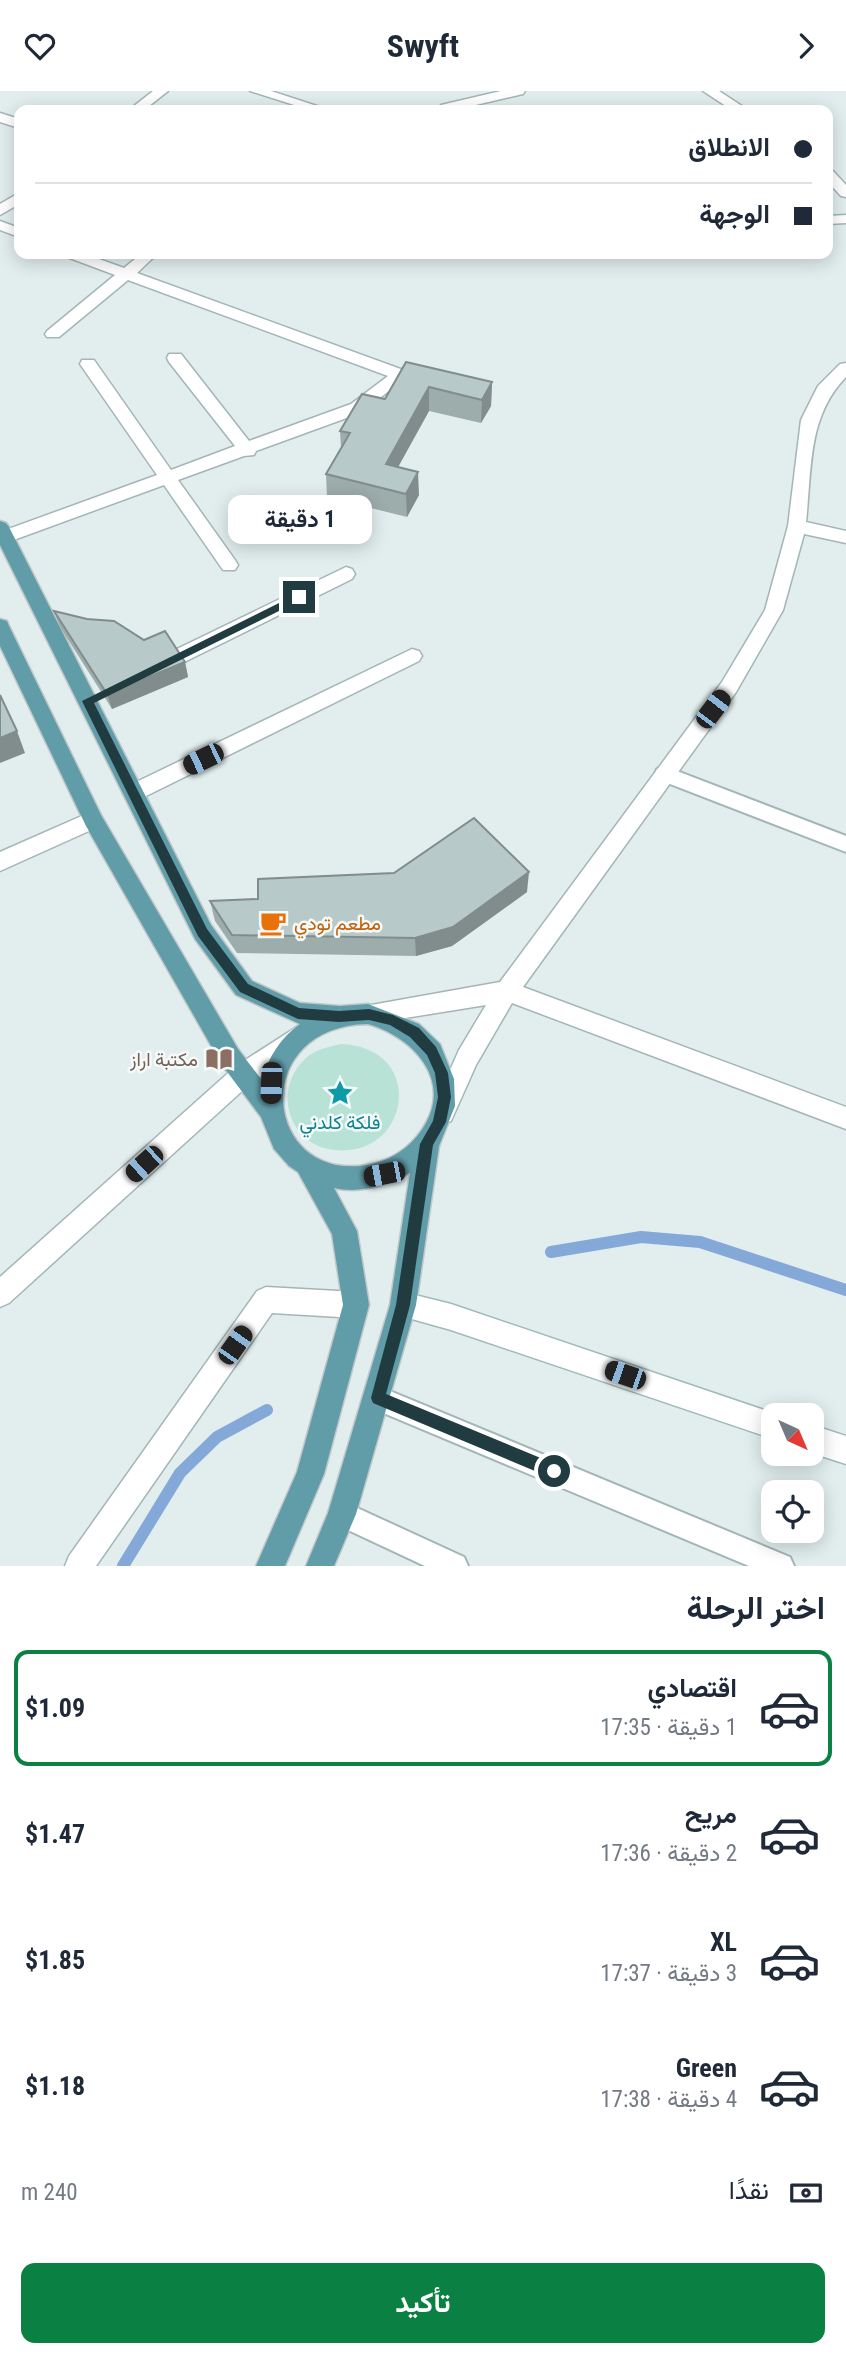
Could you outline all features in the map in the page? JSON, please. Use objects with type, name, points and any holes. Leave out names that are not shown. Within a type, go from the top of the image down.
[{"type":"main road","points":[[2,534],[94,698],[133,793],[203,932],[244,988],[298,1013],[339,1016],[369,1014],[393,1020],[414,1033],[431,1051],[442,1073],[444,1097],[433,1133],[403,1305],[342,1514],[320,1566]]},
{"type":"main road","points":[[0,626],[93,820],[230,1057],[270,1110]]},
{"type":"main road","points":[[339,1016],[317,1025],[297,1038],[280,1059],[271,1083],[270,1110],[276,1132],[289,1151],[308,1166],[332,1177],[358,1179],[384,1174],[408,1162],[433,1133]]},
{"type":"main road","points":[[270,1566],[310,1474],[356,1305],[344,1231],[308,1166]]},
{"type":"street","points":[[143,105],[161,91]]},
{"type":"street","points":[[257,91],[306,105]]},
{"type":"street","points":[[459,105],[517,91]]},
{"type":"street","points":[[710,91],[733,105]]},
{"type":"street","points":[[833,179],[846,193]]},
{"type":"street","points":[[2,534],[167,479],[357,408],[400,375],[85,259]]},
{"type":"street","points":[[53,334],[145,259]]},
{"type":"street","points":[[175,358],[248,450]]},
{"type":"street","points":[[88,364],[229,565]]},
{"type":"street","points":[[433,1133],[467,1058],[507,991],[729,687],[774,610],[797,526],[808,419],[824,390],[846,368]]},
{"type":"street","points":[[797,526],[846,537]]},
{"type":"street","points":[[137,677],[346,574]]},
{"type":"street","points":[[133,793],[412,656]]},
{"type":"street","points":[[0,862],[93,820]]},
{"type":"street","points":[[369,1014],[507,991],[846,1118]]},
{"type":"street","points":[[2,1287],[244,1074],[297,1038]]},
{"type":"street","points":[[79,1566],[266,1300],[356,1305]]},
{"type":"street","points":[[403,1305],[451,1317],[761,1422]]},
{"type":"street","points":[[824,1443],[846,1450]]},
{"type":"lane","points":[[664,774],[846,845]]},
{"type":"lane","points":[[378,1398],[781,1566]]},
{"type":"lane","points":[[342,1514],[454,1566]]},
{"type":"green space","points":[[341,1044],[369,1050],[387,1063],[397,1081],[399,1101],[393,1121],[380,1137],[361,1148],[335,1150],[324,1148],[306,1138],[292,1120],[288,1098],[292,1076],[306,1058],[318,1050]]},
{"type":"building","points":[[406,362],[492,382],[482,400],[429,387],[386,464],[418,472],[406,494],[326,474],[350,433],[340,431],[362,394],[385,399]]},
{"type":"building","points":[[54,611],[87,619],[114,621],[144,640],[165,631],[185,662],[107,694]]},
{"type":"building","points":[[0,695],[17,731],[0,738]]},
{"type":"building","points":[[474,818],[529,872],[453,927],[415,938],[232,935],[210,901],[258,899],[258,879],[394,873]]},
{"type":"waterway","points":[[551,1252],[641,1237],[700,1242],[846,1290]]},
{"type":"waterway","points":[[123,1566],[180,1473],[217,1437],[267,1410]]},
{"type":"place","name":"مطعم تودي","points":[[273,923]]},
{"type":"place","name":"مكتبة اراز","points":[[219,1059]]},
{"type":"place","name":"فلكة كلدني","points":[[340,1093]]},
{"type":"route","points":[[299,597],[88,701],[203,932],[244,988],[275,1005],[298,1013],[339,1016],[369,1014],[393,1020],[414,1033],[431,1051],[442,1073],[444,1097],[439,1122],[427,1144],[403,1305],[378,1398],[554,1471]]}]
